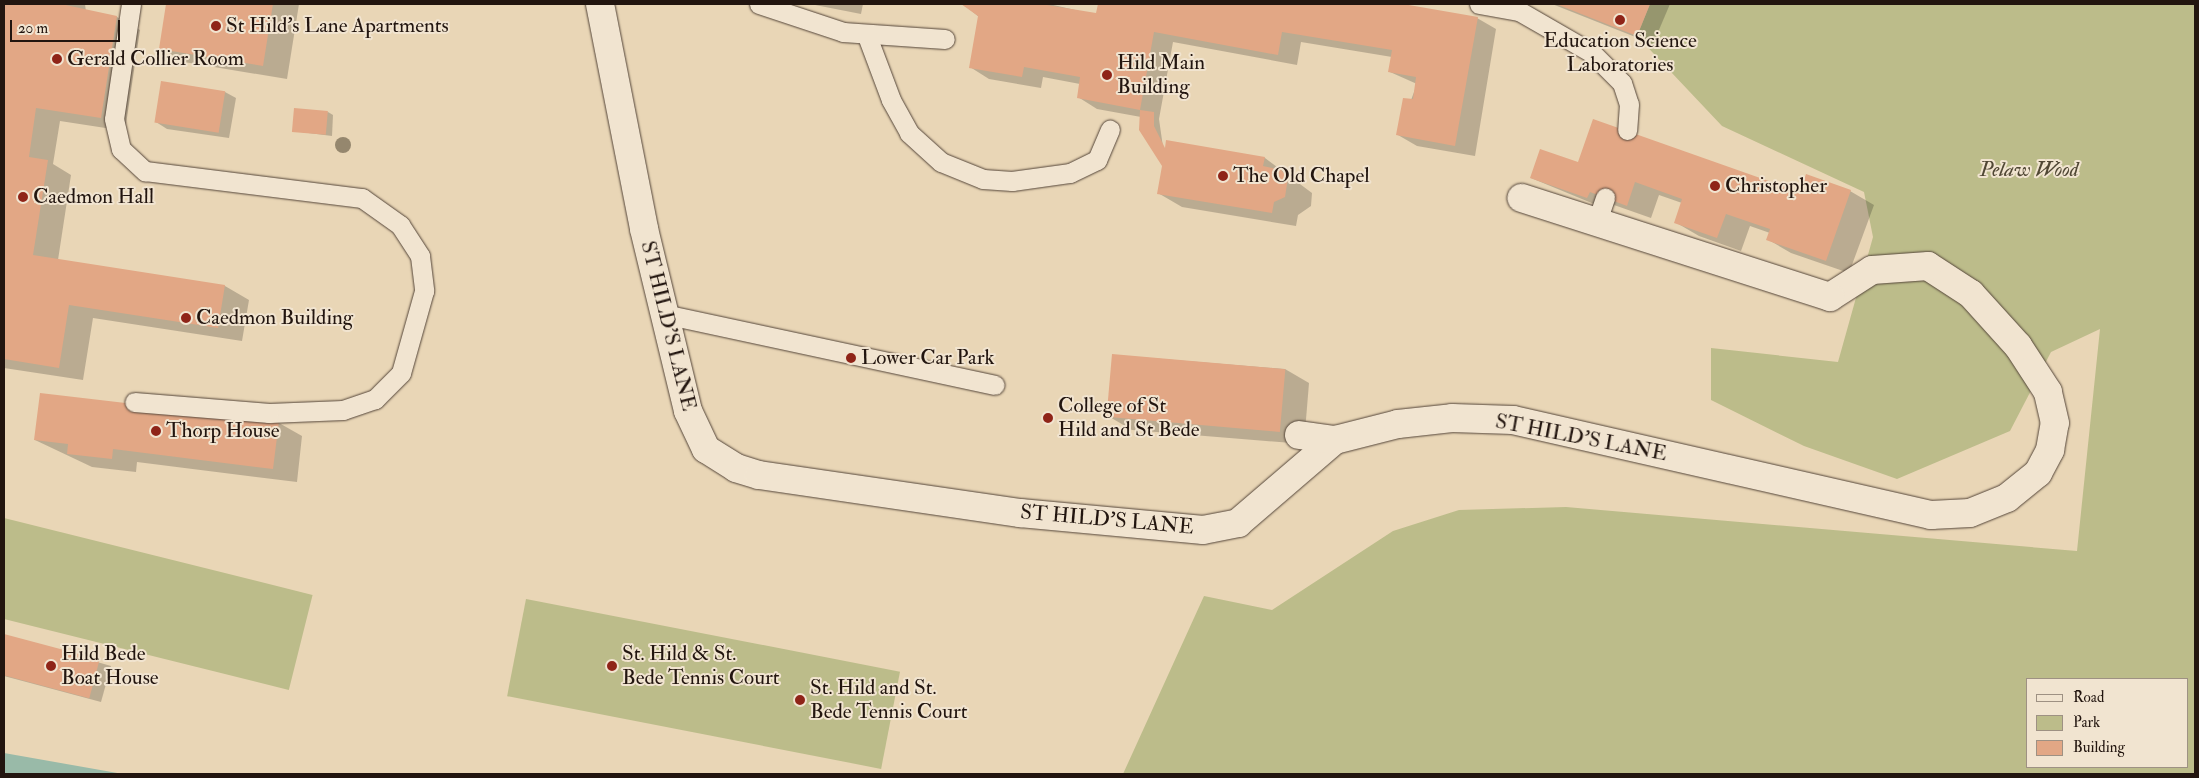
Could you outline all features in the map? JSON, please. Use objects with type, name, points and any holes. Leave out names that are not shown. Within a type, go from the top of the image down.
[{"type":"street","name":"ST HILD'S LANE","points":[[600,4],[664,314],[688,411],[706,450],[736,468],[759,475],[1020,513],[1203,530],[1238,523],[1336,440],[1398,424],[1452,418],[1513,420],[1931,516],[1970,513],[2007,498],[2038,473],[2050,450],[2055,423],[2048,392],[2018,346],[1971,294],[1928,266],[1872,270],[1830,297],[1596,224],[1521,198]]},
{"type":"street","points":[[1300,435],[1336,440]]},
{"type":"lane","points":[[131,4],[114,119],[121,149],[145,171],[362,198],[400,225],[420,256],[424,291],[401,373],[375,399],[343,410],[269,413],[134,402]]},
{"type":"lane","points":[[759,4],[867,36],[946,39]]},
{"type":"lane","points":[[1479,4],[1519,11],[1592,53],[1622,83],[1629,104],[1627,130]]},
{"type":"lane","points":[[867,36],[891,100],[909,133],[941,162],[982,179],[1012,181],[1070,173],[1097,160],[1110,130]]},
{"type":"lane","points":[[1596,224],[1605,198]]},
{"type":"lane","points":[[664,314],[994,385]]},
{"type":"green space","name":"Pelaw Wood","points":[[1650,4],[2195,4],[2195,774],[1123,774],[1204,596],[1272,610],[1393,531],[1459,510],[1566,507],[2077,551],[2100,329],[2051,352],[2010,431],[1897,479],[1804,446],[1711,400],[1711,348],[1838,362],[1873,237],[1864,192],[1722,126],[1637,36]]},
{"type":"green space","points":[[4,518],[313,595],[289,690],[4,619]]},
{"type":"green space","points":[[526,599],[900,672],[881,769],[507,696]]},
{"type":"shaded area","points":[[4,753],[123,774],[4,774]]},
{"type":"building","points":[[4,4],[61,4],[117,16],[101,118],[36,108],[29,157],[48,160],[33,255],[225,285],[218,328],[69,305],[59,368],[4,359]]},
{"type":"building","name":"St Hild's Lane Apartments","points":[[166,4],[273,4],[263,66],[159,49]]},
{"type":"building","name":"Hild Main Building","points":[[961,4],[1041,4],[1096,13],[1098,4],[1403,4],[1478,17],[1455,146],[1396,135],[1403,98],[1413,99],[1416,77],[1388,72],[1392,50],[1282,32],[1278,55],[1154,32],[1140,110],[1077,98],[1080,77],[1024,67],[1022,77],[969,68],[978,16]]},
{"type":"building","name":"Education Science Laboratories","points":[[1556,4],[1650,4],[1637,36]]},
{"type":"building","points":[[161,81],[225,91],[219,133],[154,122]]},
{"type":"building","points":[[294,108],[328,111],[326,135],[292,132]]},
{"type":"building","name":"The Old Chapel","points":[[1140,110],[1154,112],[1154,126],[1165,148],[1166,140],[1265,157],[1263,166],[1281,170],[1288,178],[1285,197],[1274,202],[1272,213],[1157,194],[1162,166],[1139,130]]},
{"type":"building","name":"Christopher","points":[[1593,119],[1800,192],[1806,174],[1851,190],[1826,261],[1766,240],[1770,229],[1726,214],[1717,238],[1674,223],[1682,199],[1635,182],[1627,206],[1590,192],[1587,198],[1530,178],[1540,149],[1578,162]]},
{"type":"building","points":[[1112,354],[1285,369],[1280,432],[1107,417]]},
{"type":"building","name":"Thorp House","points":[[40,393],[279,421],[273,469],[113,449],[112,459],[67,454],[68,444],[34,440]]},
{"type":"building","name":"Hild Bede Boat House","points":[[4,634],[100,660],[89,698],[4,675]]},
{"type":"place","name":"Education Science Laboratories","points":[[1620,20]]},
{"type":"place","name":"St Hild's Lane Apartments","points":[[216,26]]},
{"type":"place","name":"Gerald Collier Room","points":[[57,59]]},
{"type":"place","name":"Hild Main Building","points":[[1107,75]]},
{"type":"place","name":"The Old Chapel","points":[[1223,176]]},
{"type":"place","name":"Christopher","points":[[1715,186]]},
{"type":"place","name":"Caedmon Hall","points":[[23,197]]},
{"type":"place","name":"Caedmon Building","points":[[186,318]]},
{"type":"place","name":"Lower Car Park","points":[[851,358]]},
{"type":"place","name":"College of St Hild and St Bede","points":[[1048,418]]},
{"type":"place","name":"Thorp House","points":[[156,431]]},
{"type":"place","name":"Hild Bede Boat House","points":[[51,666]]},
{"type":"place","name":"St. Hild & St. Bede Tennis Court","points":[[612,666]]},
{"type":"place","name":"St. Hild and St. Bede Tennis Court","points":[[800,700]]}]
